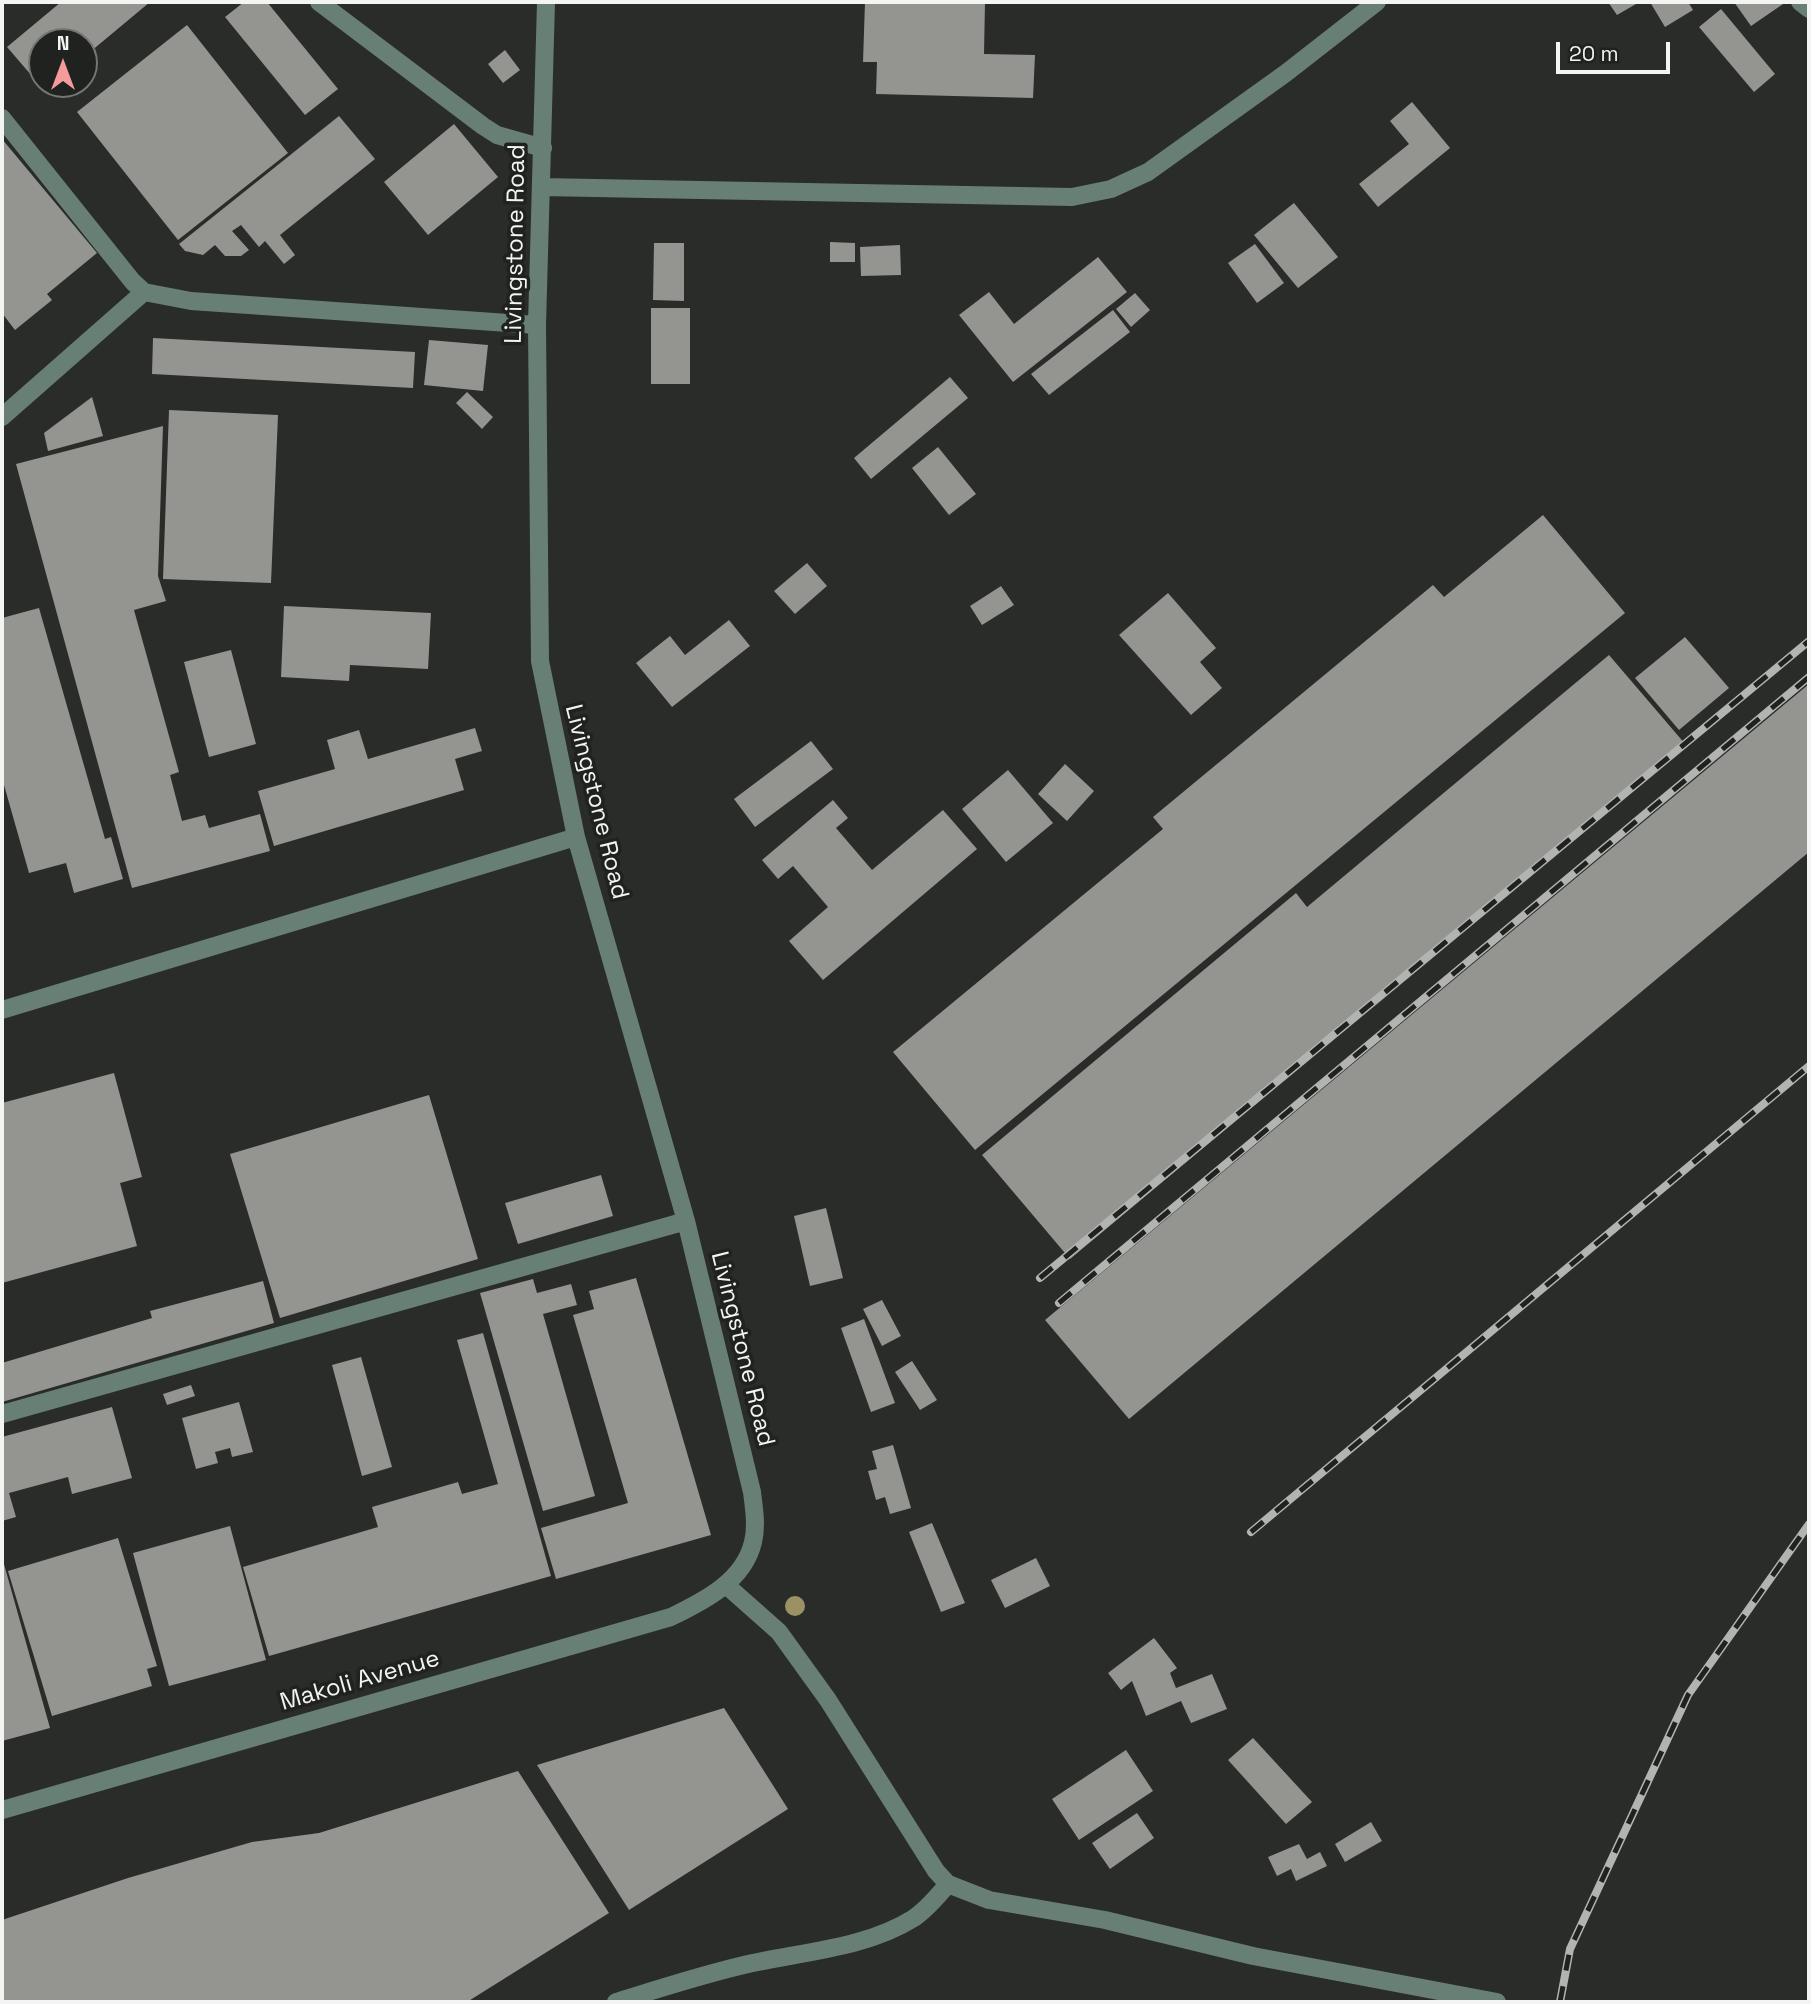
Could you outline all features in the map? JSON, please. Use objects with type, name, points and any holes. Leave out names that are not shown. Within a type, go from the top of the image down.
[{"type":"street","points":[[319,2],[483,126],[497,135],[543,148]]},
{"type":"street","name":"Livingstone Road","points":[[546,2],[537,325],[540,661],[576,838],[686,1221],[752,1492],[755,1517],[753,1541],[745,1564],[726,1585]]},
{"type":"street","points":[[541,187],[1072,197],[1111,190],[1148,172],[1286,73],[1377,2]]},
{"type":"street","points":[[1800,2],[1809,9]]},
{"type":"street","points":[[2,118],[133,282],[144,292],[191,301],[537,325]]},
{"type":"street","points":[[2,417],[144,292]]},
{"type":"street","points":[[2,1010],[576,838]]},
{"type":"street","points":[[2,1414],[686,1221]]},
{"type":"street","points":[[726,1585],[779,1632],[828,1700],[936,1871],[948,1884],[989,1900],[1135,1926],[1272,1960],[1497,2002]]},
{"type":"street","name":"Makoli Avenue","points":[[2,1810],[671,1617],[700,1603],[726,1585]]},
{"type":"street","points":[[616,2002],[720,1971],[848,1944],[873,1936],[914,1917],[932,1903],[948,1884]]},
{"type":"building","points":[[61,2],[150,2],[98,45],[98,28],[30,28]]},
{"type":"building","points":[[244,2],[267,2],[338,89],[305,115],[225,17]]},
{"type":"building","points":[[865,2],[985,2],[984,54],[1035,55],[1033,98],[876,94],[877,62],[863,62]]},
{"type":"building","points":[[1608,2],[1634,2],[1636,4],[1617,15]]},
{"type":"building","points":[[1650,2],[1688,2],[1693,10],[1665,27]]},
{"type":"building","points":[[1734,2],[1786,2],[1751,26]]},
{"type":"building","points":[[1721,9],[1775,74],[1754,92],[1699,27]]},
{"type":"building","points":[[187,25],[288,153],[178,240],[77,112]]},
{"type":"building","points":[[28,30],[28,71],[7,47]]},
{"type":"building","points":[[505,50],[520,70],[503,83],[488,64]]},
{"type":"building","points":[[1412,102],[1450,148],[1378,207],[1359,184],[1409,144],[1390,121]]},
{"type":"building","points":[[339,116],[375,159],[280,235],[295,255],[284,264],[265,241],[259,247],[241,225],[232,231],[249,250],[241,256],[225,256],[215,245],[203,255],[185,251],[179,244]]},
{"type":"building","points":[[454,124],[498,177],[428,235],[384,182]]},
{"type":"building","points":[[2,139],[97,253],[47,294],[52,300],[15,330],[2,313]]},
{"type":"building","points":[[1294,203],[1338,257],[1298,288],[1254,235]]},
{"type":"building","points":[[830,242],[855,243],[855,262],[830,262]]},
{"type":"building","points":[[654,243],[684,243],[684,301],[653,300]]},
{"type":"building","points":[[1255,244],[1284,283],[1257,303],[1228,263]]},
{"type":"building","points":[[900,245],[901,275],[861,276],[860,247]]},
{"type":"building","points":[[1098,257],[1127,292],[1013,382],[959,315],[989,292],[1014,324]]},
{"type":"building","points":[[1135,293],[1150,310],[1131,327],[1116,309]]},
{"type":"building","points":[[651,308],[690,308],[690,384],[651,384]]},
{"type":"building","points":[[1113,310],[1130,332],[1049,395],[1031,374]]},
{"type":"building","points":[[153,338],[415,352],[413,388],[152,374]]},
{"type":"building","points":[[429,340],[488,345],[483,391],[424,385]]},
{"type":"building","points":[[950,377],[968,398],[871,479],[854,458]]},
{"type":"building","points":[[467,392],[493,417],[482,429],[456,403]]},
{"type":"building","points":[[92,397],[103,436],[48,451],[44,433]]},
{"type":"building","points":[[169,410],[278,415],[271,583],[163,579]]},
{"type":"building","points":[[163,426],[158,576],[166,601],[134,610],[179,772],[170,775],[182,821],[205,815],[209,828],[260,814],[270,851],[132,888],[16,464]]},
{"type":"building","points":[[938,447],[976,494],[949,515],[912,468]]},
{"type":"building","points":[[1543,515],[1625,613],[975,1150],[893,1052],[1163,829],[1153,817],[1433,585],[1444,597]]},
{"type":"building","points":[[807,563],[827,586],[795,614],[774,591]]},
{"type":"building","points":[[1001,586],[1014,605],[982,625],[970,606]]},
{"type":"building","points":[[1168,593],[1216,648],[1200,662],[1222,688],[1191,715],[1119,635]]},
{"type":"building","points":[[284,606],[431,613],[428,669],[350,665],[349,681],[281,677]]},
{"type":"building","points":[[39,608],[105,839],[111,837],[123,879],[74,893],[66,863],[29,873],[2,778],[2,618]]},
{"type":"building","points":[[729,620],[750,646],[672,707],[636,663],[670,636],[685,655]]},
{"type":"building","points":[[1685,637],[1729,688],[1679,730],[1635,678]]},
{"type":"building","points":[[231,650],[256,744],[209,757],[184,662]]},
{"type":"building","points":[[1609,655],[1686,745],[1070,1259],[982,1155],[1296,893],[1307,907]]},
{"type":"building","points":[[1809,684],[1809,852],[1129,1419],[1045,1320]]},
{"type":"building","points":[[475,728],[482,751],[455,759],[464,790],[274,846],[258,791],[335,769],[327,740],[359,730],[368,759]]},
{"type":"building","points":[[811,741],[833,769],[755,827],[734,799]]},
{"type":"building","points":[[1065,764],[1094,791],[1067,821],[1038,794]]},
{"type":"building","points":[[1008,770],[1053,823],[1006,862],[962,809]]},
{"type":"building","points":[[833,800],[848,818],[836,828],[872,870],[943,810],[977,849],[823,980],[789,941],[828,907],[793,866],[778,879],[762,860]]},
{"type":"building","points":[[114,1073],[142,1177],[120,1183],[137,1246],[2,1283],[2,1103]]},
{"type":"building","points":[[429,1095],[478,1259],[280,1318],[230,1154]]},
{"type":"building","points":[[601,1175],[613,1216],[518,1244],[505,1203]]},
{"type":"building","points":[[826,1208],[843,1278],[810,1286],[794,1216]]},
{"type":"building","points":[[636,1278],[711,1535],[556,1579],[541,1528],[628,1503],[573,1315],[594,1309],[589,1291]]},
{"type":"building","points":[[533,1279],[537,1293],[571,1284],[577,1305],[543,1314],[595,1496],[543,1511],[480,1293]]},
{"type":"building","points":[[263,1281],[274,1323],[2,1402],[2,1363],[152,1318],[150,1311]]},
{"type":"building","points":[[882,1300],[901,1336],[882,1346],[863,1309]]},
{"type":"building","points":[[864,1319],[895,1403],[871,1412],[841,1328]]},
{"type":"building","points":[[483,1333],[551,1576],[269,1656],[243,1567],[378,1527],[372,1507],[458,1482],[462,1494],[498,1484],[457,1340]]},
{"type":"building","points":[[361,1357],[392,1467],[362,1476],[332,1365]]},
{"type":"building","points":[[912,1361],[937,1400],[920,1410],[895,1372]]},
{"type":"building","points":[[191,1385],[195,1396],[167,1405],[163,1394]]},
{"type":"building","points":[[239,1402],[253,1452],[232,1457],[230,1448],[215,1452],[218,1463],[196,1469],[182,1418]]},
{"type":"building","points":[[112,1407],[132,1478],[72,1494],[68,1477],[9,1493],[16,1517],[2,1521],[2,1437]]},
{"type":"building","points":[[893,1445],[911,1508],[890,1514],[885,1497],[876,1500],[868,1471],[877,1469],[872,1451]]},
{"type":"building","points":[[932,1523],[965,1603],[941,1612],[909,1532]]},
{"type":"building","points":[[230,1526],[266,1660],[169,1686],[133,1553]]},
{"type":"building","points":[[118,1538],[157,1666],[147,1669],[152,1686],[52,1716],[8,1571]]},
{"type":"building","points":[[2,1557],[50,1728],[2,1741]]},
{"type":"building","points":[[1036,1558],[1050,1586],[1005,1608],[991,1580]]},
{"type":"building","points":[[1154,1638],[1177,1668],[1170,1673],[1176,1688],[1212,1674],[1227,1709],[1191,1723],[1181,1701],[1146,1716],[1132,1681],[1121,1690],[1108,1673]]},
{"type":"building","points":[[724,1708],[788,1809],[629,1910],[537,1765]]},
{"type":"building","points":[[1253,1738],[1312,1802],[1286,1824],[1228,1760]]},
{"type":"building","points":[[1126,1750],[1153,1791],[1079,1840],[1052,1799]]},
{"type":"building","points":[[518,1771],[609,1913],[467,2002],[2,2002],[2,1920],[128,1878],[252,1842],[319,1833]]},
{"type":"building","points":[[1137,1813],[1154,1838],[1110,1869],[1092,1843]]},
{"type":"building","points":[[1371,1822],[1382,1841],[1345,1862],[1335,1844]]},
{"type":"building","points":[[1299,1844],[1307,1859],[1320,1852],[1327,1866],[1296,1881],[1291,1869],[1277,1876],[1268,1857]]},
{"type":"railway","points":[[1040,1278],[1809,641]]},
{"type":"railway","points":[[1059,1303],[1809,677]]},
{"type":"railway","points":[[1251,1532],[1809,1066]]},
{"type":"railway","points":[[1560,2002],[1570,1949],[1688,1695],[1809,1524]]}]
